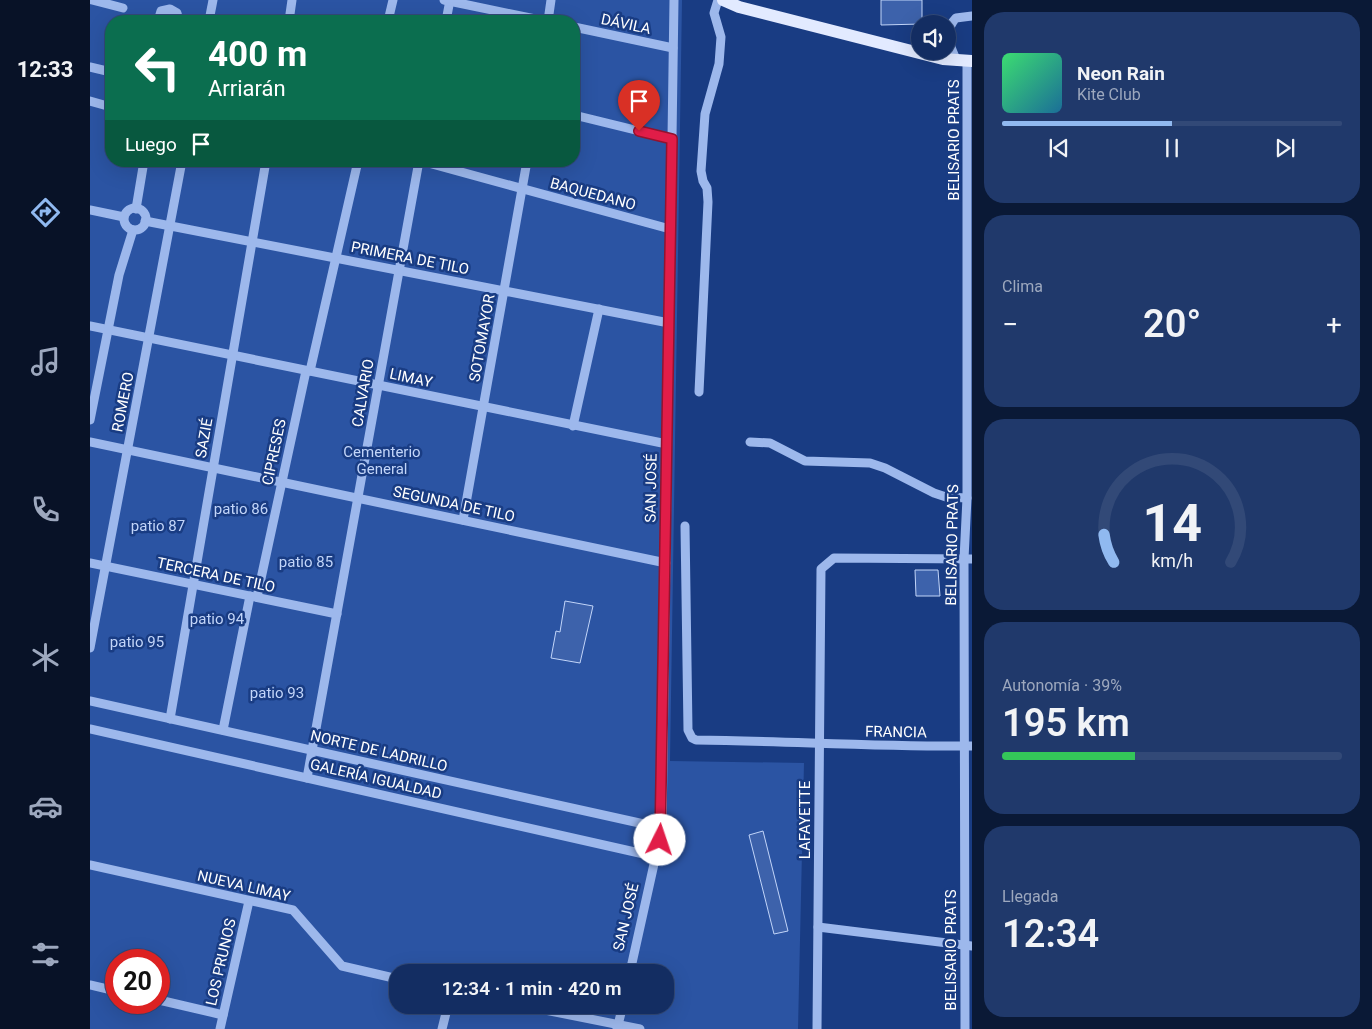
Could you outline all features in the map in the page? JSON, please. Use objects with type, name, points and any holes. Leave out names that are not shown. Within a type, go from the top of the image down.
[{"type":"main road","points":[[723,0],[739,7],[965,61]]},
{"type":"street","points":[[92,0],[123,8]]},
{"type":"street","points":[[210,15],[213,0]]},
{"type":"street","points":[[289,15],[292,0]]},
{"type":"street","points":[[389,15],[392,0]]},
{"type":"street","points":[[447,15],[448,0],[518,15]]},
{"type":"street","points":[[547,15],[551,0]]},
{"type":"street","name":"SAN JOSÉ","points":[[632,964],[662,828],[674,0]]},
{"type":"street","points":[[699,392],[708,202],[707,188],[702,181],[701,171],[704,114],[719,64],[721,36],[714,14],[718,0]]},
{"type":"street","points":[[160,15],[161,11],[170,4],[177,15]]},
{"type":"street","name":"BELISARIO PRATS","points":[[966,1029],[968,946],[967,498],[969,488],[970,197],[965,61],[950,47],[949,29],[956,18],[972,16]]},
{"type":"street","name":"DÁVILA","points":[[580,28],[673,48]]},
{"type":"street","points":[[90,67],[105,71]]},
{"type":"street","points":[[90,101],[105,105]]},
{"type":"street","points":[[580,116],[672,139]]},
{"type":"street","points":[[136,208],[143,167]]},
{"type":"street","name":"ROMERO","points":[[90,648],[181,167]]},
{"type":"street","name":"SAZIÉ","points":[[170,719],[265,167]]},
{"type":"street","name":"CIPRESES","points":[[223,730],[357,167]]},
{"type":"street","name":"CALVARIO","points":[[307,778],[419,167]]},
{"type":"street","name":"BAQUEDANO","points":[[442,167],[670,229]]},
{"type":"street","name":"SOTOMAYOR","points":[[464,520],[526,167]]},
{"type":"street","points":[[136,208],[142,211],[145,221],[140,229],[133,230],[127,227],[124,217],[130,210],[136,208]]},
{"type":"street","points":[[90,210],[124,217]]},
{"type":"street","name":"PRIMERA DE TILO","points":[[145,221],[669,323]]},
{"type":"street","points":[[90,420],[119,275],[133,230]]},
{"type":"street","points":[[573,426],[599,309]]},
{"type":"street","name":"LIMAY","points":[[90,326],[667,444]]},
{"type":"street","name":"SEGUNDA DE TILO","points":[[90,442],[666,563]]},
{"type":"street","points":[[750,442],[770,442],[810,462],[856,461],[870,463],[885,468],[934,493],[946,497],[967,498]]},
{"type":"street","name":"FRANCIA","points":[[685,526],[689,734],[696,740],[968,746]]},
{"type":"street","name":"LAFAYETTE","points":[[817,1029],[820,611],[822,569],[834,558],[968,559]]},
{"type":"street","name":"TERCERA DE TILO","points":[[90,562],[337,614]]},
{"type":"street","name":"NORTE DE LADRILLO","points":[[90,701],[662,828]]},
{"type":"street","name":"GALERÍA IGUALDAD","points":[[90,729],[657,856]]},
{"type":"street","name":"NUEVA LIMAY","points":[[90,865],[292,910],[342,966],[389,977]]},
{"type":"street","name":"LOS PRUNOS","points":[[220,1029],[249,901]]},
{"type":"street","points":[[818,927],[968,946]]},
{"type":"street","points":[[90,985],[105,988]]},
{"type":"street","points":[[170,1003],[223,1015]]},
{"type":"street","points":[[442,1029],[446,1014]]},
{"type":"street","points":[[560,1014],[618,1027],[640,1029]]},
{"type":"street","points":[[618,1027],[621,1014]]},
{"type":"green space","name":"Cementerio General","points":[[90,0],[682,0],[670,761],[804,763],[798,1029],[90,1029]]},
{"type":"building","points":[[881,0],[922,0],[922,15],[911,15],[911,24],[881,25]]},
{"type":"building","points":[[915,570],[938,570],[940,596],[916,596]]},
{"type":"building","points":[[565,601],[593,606],[580,663],[551,658],[556,631],[560,632]]},
{"type":"building","points":[[763,831],[788,931],[774,934],[749,835]]},
{"type":"route","points":[[639,131],[672,139],[662,828],[660,840]]},
{"type":"park label","name":"patio 86","points":[[241,509]]},
{"type":"park label","name":"patio 87","points":[[158,526]]},
{"type":"park label","name":"patio 85","points":[[306,562]]},
{"type":"park label","name":"patio 94","points":[[217,619]]},
{"type":"park label","name":"patio 95","points":[[137,642]]},
{"type":"park label","name":"patio 93","points":[[277,693]]}]
